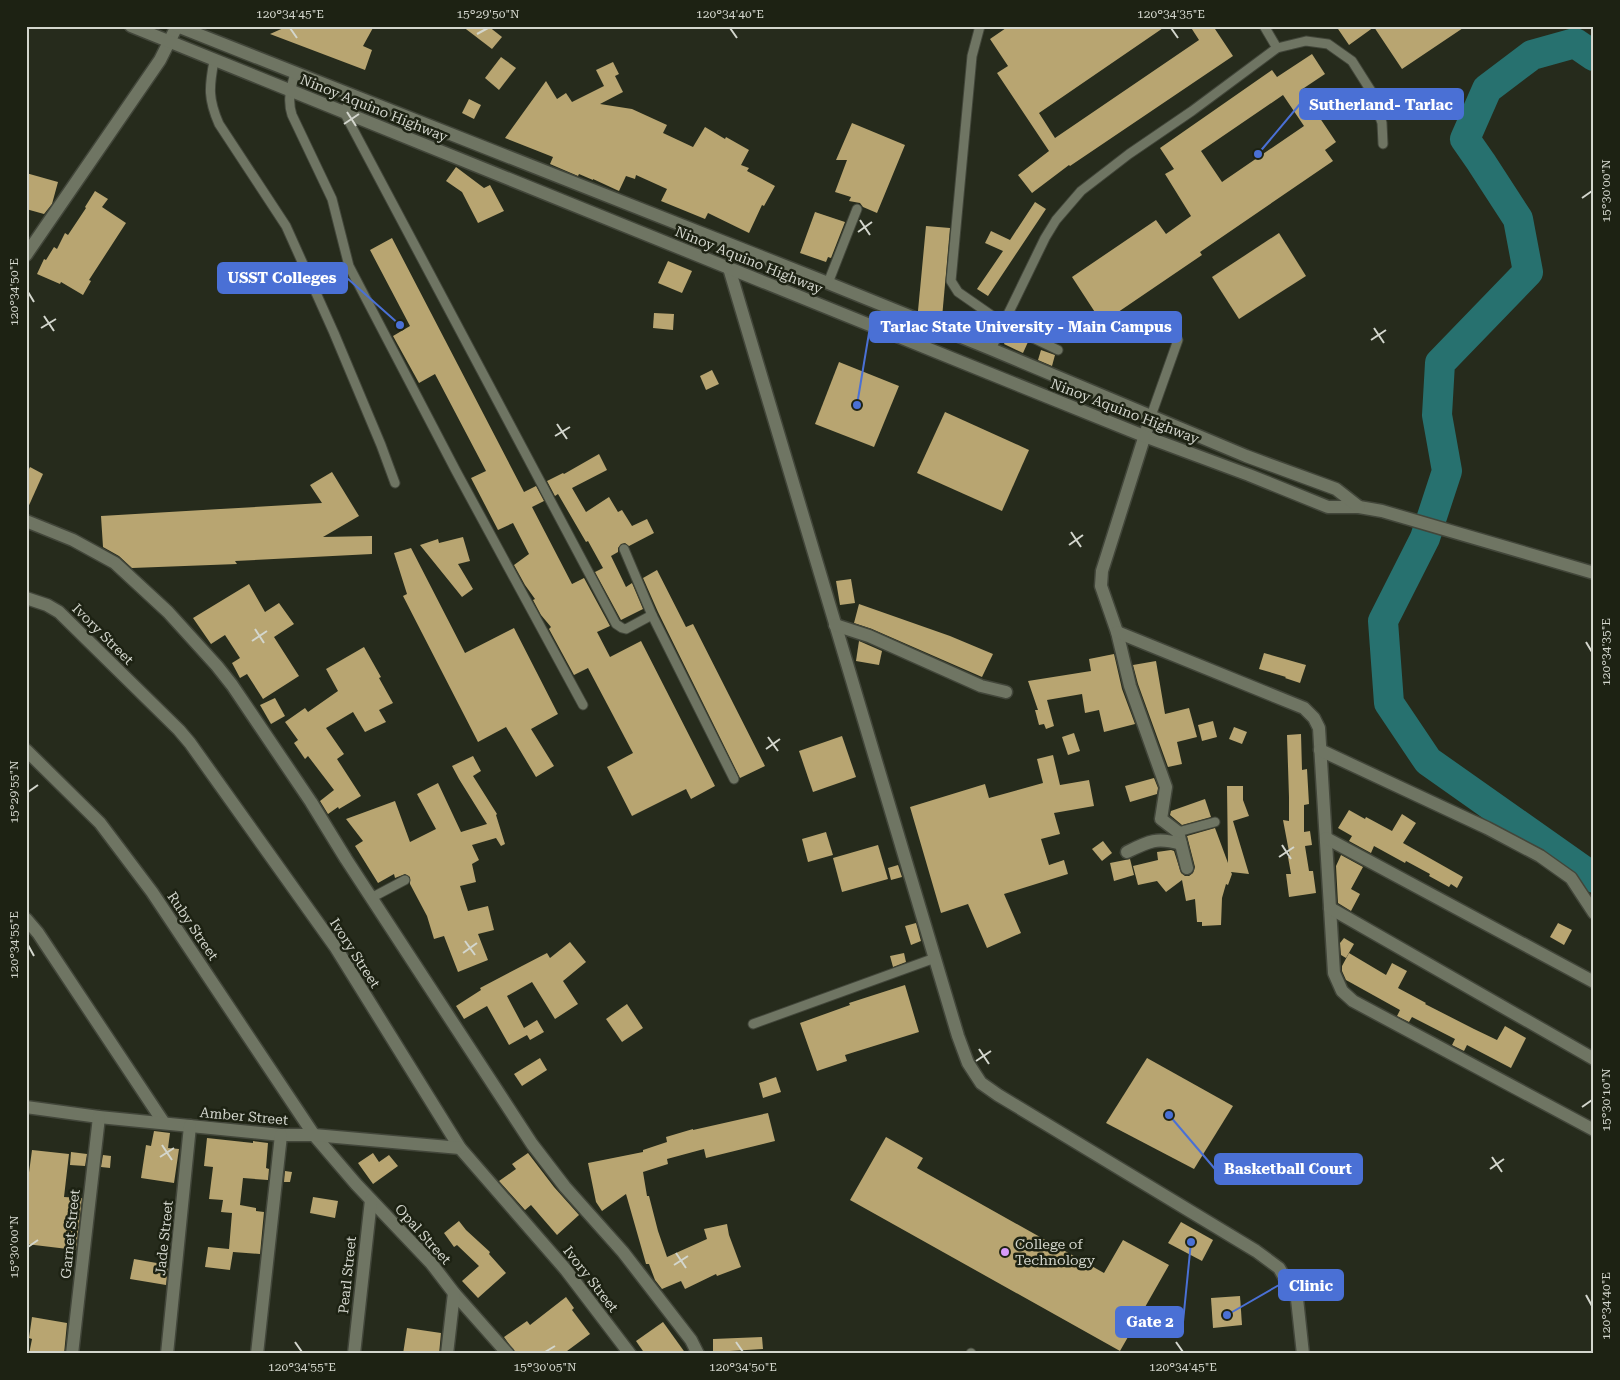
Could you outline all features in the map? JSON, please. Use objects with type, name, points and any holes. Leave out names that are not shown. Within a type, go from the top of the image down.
[{"type":"street","name":"Ninoy Aquino Highway","points":[[131,26],[1144,436],[1328,507],[1360,507],[1382,511],[1594,573]]},
{"type":"street","name":"Ninoy Aquino Highway","points":[[177,26],[828,283],[1246,456],[1336,489],[1360,507]]},
{"type":"street","points":[[26,255],[160,60],[177,26]]},
{"type":"street","points":[[699,256],[707,236]]},
{"type":"street","points":[[729,268],[958,1036],[968,1063],[981,1083],[998,1096],[1256,1251],[1279,1268],[1297,1299],[1303,1354]]},
{"type":"street","points":[[803,298],[811,277]]},
{"type":"street","points":[[1151,416],[1102,570],[1102,586],[1118,632],[1130,686],[1166,787],[1161,820],[1179,838],[1187,868]]},
{"type":"street","points":[[26,521],[72,540],[115,563],[189,634],[232,685],[311,802],[371,898],[532,1144],[565,1187],[628,1260],[692,1340],[698,1354]]},
{"type":"street","name":"Ivory Street","points":[[26,598],[47,605],[59,612],[190,743],[336,948],[460,1148],[566,1270],[630,1354]]},
{"type":"street","points":[[835,625],[869,636],[981,686],[1006,692]]},
{"type":"street","points":[[1118,632],[1304,708],[1314,718],[1319,728],[1334,973],[1342,991],[1353,1001],[1594,1130]]},
{"type":"street","name":"Ruby Street","points":[[26,750],[100,824],[152,892],[314,1135]]},
{"type":"street","points":[[1320,750],[1487,828],[1540,856],[1570,878],[1594,913]]},
{"type":"street","points":[[1127,852],[1148,842],[1179,838]]},
{"type":"street","points":[[1326,838],[1594,982]]},
{"type":"street","points":[[1330,908],[1594,1059]]},
{"type":"street","points":[[26,919],[38,933],[164,1123]]},
{"type":"street","name":"Amber Street","points":[[26,1107],[99,1117],[281,1135],[314,1135],[460,1148]]},
{"type":"street","name":"Garnet Street","points":[[72,1354],[99,1117]]},
{"type":"street","name":"Jade Street","points":[[167,1354],[190,1126]]},
{"type":"street","points":[[257,1354],[281,1135]]},
{"type":"street","name":"Opal Street","points":[[314,1135],[371,1200],[431,1263],[454,1293],[508,1354]]},
{"type":"street","name":"Pearl Street","points":[[354,1354],[371,1200]]},
{"type":"street","points":[[447,1354],[454,1293]]},
{"type":"lane","points":[[980,26],[972,56],[951,282],[958,292],[1004,324],[1058,350]]},
{"type":"lane","points":[[1264,26],[1277,48]]},
{"type":"lane","points":[[991,349],[1045,238],[1056,220],[1081,190],[1277,48],[1306,41],[1328,44],[1352,61],[1371,91],[1382,123],[1383,144]]},
{"type":"lane","points":[[214,60],[210,94],[215,115],[286,226],[334,333],[395,483]]},
{"type":"lane","points":[[296,73],[290,90],[289,104],[292,115],[332,199],[349,266],[456,471],[583,705]]},
{"type":"lane","points":[[350,94],[345,114],[616,624],[626,629],[652,615]]},
{"type":"lane","points":[[828,283],[857,209]]},
{"type":"lane","points":[[1151,416],[1178,340]]},
{"type":"lane","points":[[624,549],[652,615],[734,779]]},
{"type":"lane","points":[[1179,838],[1215,822]]},
{"type":"lane","points":[[371,898],[405,880]]},
{"type":"lane","points":[[753,1024],[935,958]]},
{"type":"building","points":[[288,26],[374,26],[363,46],[372,50],[365,70],[270,34]]},
{"type":"building","points":[[462,26],[488,26],[502,37],[492,49]]},
{"type":"building","points":[[1009,26],[1166,26],[1039,113],[1055,138],[1199,40],[1190,26],[1213,26],[1233,56],[1069,165],[1032,193],[1018,175],[1049,151],[997,73],[1008,66],[990,39]]},
{"type":"building","points":[[1336,26],[1466,26],[1402,69],[1374,27],[1349,45]]},
{"type":"building","points":[[1312,54],[1325,74],[1301,90],[1336,142],[1325,150],[1333,161],[1200,252],[1202,255],[1102,323],[1072,277],[1156,220],[1166,234],[1191,216],[1165,174],[1174,169],[1160,148],[1272,70],[1277,77]],"holes":[[[1283,95],[1304,126],[1222,182],[1201,151]]]},
{"type":"building","points":[[501,57],[516,68],[499,90],[485,78]]},
{"type":"building","points":[[613,62],[619,74],[615,76],[623,92],[600,104],[632,109],[667,125],[663,133],[693,147],[705,127],[749,150],[741,165],[749,168],[747,171],[775,186],[764,206],[762,205],[749,233],[708,213],[705,219],[661,201],[667,189],[636,175],[635,179],[626,176],[619,191],[593,179],[579,174],[578,176],[550,164],[553,157],[505,138],[546,81],[557,99],[566,93],[572,102],[604,86],[596,70]]},
{"type":"building","points":[[469,99],[481,105],[474,119],[462,113]]},
{"type":"building","points":[[852,123],[905,145],[877,213],[863,207],[860,203],[849,201],[851,197],[835,192],[847,160],[836,160]]},
{"type":"building","points":[[456,167],[484,188],[490,185],[504,211],[478,223],[462,192],[446,181]]},
{"type":"building","points":[[26,173],[58,182],[52,204],[44,214],[26,209]]},
{"type":"building","points":[[95,191],[108,199],[102,207],[126,223],[89,280],[91,281],[83,295],[61,282],[60,284],[37,274],[44,259],[46,260],[54,247],[57,249],[65,233],[68,235]]},
{"type":"building","points":[[1035,202],[1046,209],[988,296],[977,289],[1003,251],[985,243],[991,231],[1010,240]]},
{"type":"building","points":[[815,212],[845,222],[831,258],[828,257],[826,262],[800,253]]},
{"type":"building","points":[[926,226],[950,228],[942,318],[935,318],[918,311]]},
{"type":"building","points":[[1279,233],[1306,276],[1239,319],[1212,277]]},
{"type":"building","points":[[392,238],[524,492],[536,486],[544,501],[532,507],[572,584],[584,578],[610,626],[597,632],[610,657],[641,641],[715,786],[691,799],[686,789],[632,816],[607,767],[633,753],[588,668],[574,675],[549,629],[551,627],[541,615],[533,600],[535,599],[514,565],[529,554],[513,523],[498,530],[471,478],[486,471],[435,374],[419,383],[393,336],[410,326],[370,250]]},
{"type":"building","points":[[668,261],[692,271],[682,293],[658,283]]},
{"type":"building","points":[[654,313],[674,314],[673,330],[653,328]]},
{"type":"building","points":[[1009,333],[1028,342],[1023,353],[1004,344]]},
{"type":"building","points":[[1041,350],[1055,355],[1052,366],[1038,360]]},
{"type":"building","points":[[839,362],[899,386],[874,447],[815,424]]},
{"type":"building","points":[[712,370],[719,384],[706,390],[700,376]]},
{"type":"building","points":[[945,412],[1029,450],[1002,511],[917,473]]},
{"type":"building","points":[[599,454],[607,470],[572,488],[586,512],[609,497],[618,512],[622,510],[632,526],[647,519],[654,533],[629,546],[625,543],[621,544],[618,552],[611,556],[626,587],[632,583],[643,609],[621,620],[595,572],[603,568],[558,494],[555,496],[547,481],[564,474]]},
{"type":"building","points":[[30,467],[43,474],[26,512],[26,475]]},
{"type":"building","points":[[332,472],[359,516],[323,537],[372,536],[372,554],[235,561],[237,564],[132,568],[119,556],[103,547],[101,516],[322,503],[310,485]]},
{"type":"building","points":[[463,537],[470,561],[458,564],[473,589],[462,597],[420,545],[438,539],[439,543]]},
{"type":"building","points":[[411,548],[465,653],[514,628],[558,714],[531,729],[554,766],[536,777],[506,727],[478,742],[403,596],[407,594],[394,553]]},
{"type":"building","points":[[657,570],[686,627],[693,624],[765,766],[740,778],[643,578]]},
{"type":"building","points":[[851,579],[855,603],[840,605],[836,581]]},
{"type":"building","points":[[249,584],[265,612],[279,603],[294,624],[274,637],[299,676],[263,699],[247,674],[240,678],[232,663],[240,658],[225,635],[211,644],[193,618]]},
{"type":"building","points":[[859,604],[950,636],[993,654],[982,677],[854,623]]},
{"type":"building","points":[[859,641],[882,651],[879,665],[856,661]]},
{"type":"building","points":[[364,647],[393,703],[379,710],[386,722],[365,732],[353,712],[326,728],[344,754],[337,759],[361,796],[328,814],[320,801],[334,790],[308,756],[305,759],[294,743],[298,740],[285,722],[305,708],[308,712],[338,691],[326,669]]},
{"type":"building","points":[[1264,653],[1306,665],[1300,683],[1259,669]]},
{"type":"building","points":[[1114,654],[1122,689],[1135,724],[1104,732],[1099,710],[1085,713],[1082,694],[1047,700],[1054,726],[1046,729],[1044,724],[1039,725],[1035,710],[1038,710],[1028,681],[1091,671],[1089,659]]},
{"type":"building","points":[[1156,661],[1165,714],[1189,708],[1197,737],[1177,742],[1182,764],[1168,767],[1133,665]]},
{"type":"building","points":[[275,698],[285,716],[271,724],[260,705]]},
{"type":"building","points":[[1213,721],[1217,737],[1202,741],[1198,725]]},
{"type":"building","points":[[1234,727],[1247,732],[1242,744],[1229,739]]},
{"type":"building","points":[[1074,733],[1080,751],[1068,755],[1062,737]]},
{"type":"building","points":[[1301,734],[1302,770],[1307,769],[1309,804],[1304,805],[1304,832],[1310,831],[1312,845],[1305,846],[1309,871],[1313,871],[1316,893],[1289,897],[1286,874],[1291,874],[1288,857],[1290,857],[1283,820],[1289,821],[1287,735]]},
{"type":"building","points":[[842,736],[856,777],[813,792],[799,751]]},
{"type":"building","points":[[1053,755],[1060,785],[1089,780],[1094,806],[1054,813],[1060,834],[1041,839],[1049,865],[1064,860],[1068,874],[1004,894],[1021,933],[987,948],[968,904],[941,913],[910,807],[985,784],[989,798],[1043,783],[1037,759]]},
{"type":"building","points":[[473,756],[481,771],[473,776],[497,814],[505,844],[501,846],[496,838],[472,845],[479,860],[472,864],[476,882],[460,886],[468,911],[488,906],[494,930],[478,934],[488,960],[458,972],[444,936],[434,939],[427,916],[410,884],[410,877],[405,874],[395,878],[394,874],[378,883],[355,846],[363,841],[346,819],[395,801],[410,842],[436,829],[417,794],[438,783],[461,832],[487,824],[452,766]]},
{"type":"building","points":[[1154,778],[1158,788],[1157,794],[1130,802],[1125,786]]},
{"type":"building","points":[[1227,786],[1243,786],[1243,800],[1249,816],[1233,821],[1249,874],[1231,872],[1232,874],[1228,885],[1226,884],[1222,898],[1221,925],[1202,926],[1202,922],[1197,922],[1195,899],[1186,901],[1182,880],[1166,892],[1157,881],[1138,885],[1133,866],[1158,860],[1157,852],[1171,850],[1174,851],[1181,873],[1189,876],[1193,873],[1195,867],[1187,836],[1215,828],[1228,863]]},
{"type":"building","points":[[1205,799],[1211,817],[1182,825],[1170,815],[1171,811]]},
{"type":"building","points":[[1349,810],[1392,831],[1402,814],[1416,823],[1403,843],[1463,877],[1457,888],[1451,884],[1449,887],[1429,876],[1430,874],[1374,846],[1371,853],[1349,841],[1352,836],[1338,828]]},
{"type":"building","points":[[826,832],[833,855],[808,862],[802,839]]},
{"type":"building","points":[[1103,841],[1112,853],[1102,861],[1092,849]]},
{"type":"building","points":[[878,845],[888,879],[842,892],[833,858]]},
{"type":"building","points":[[1341,855],[1363,867],[1351,889],[1360,894],[1351,911],[1338,903],[1336,866]]},
{"type":"building","points":[[1130,859],[1134,875],[1114,881],[1110,863]]},
{"type":"building","points":[[898,865],[902,877],[891,880],[888,868]]},
{"type":"building","points":[[916,923],[921,941],[911,945],[905,926]]},
{"type":"building","points":[[1558,923],[1572,930],[1564,945],[1550,937]]},
{"type":"building","points":[[1344,938],[1354,944],[1346,958],[1341,955],[1340,943]]},
{"type":"building","points":[[570,942],[586,962],[563,981],[578,1004],[555,1019],[532,982],[507,996],[524,1028],[537,1020],[544,1032],[530,1040],[527,1035],[509,1045],[487,1006],[464,1019],[456,1006],[481,990],[480,988],[547,953],[550,958]]},
{"type":"building","points":[[904,953],[906,962],[893,967],[890,956]]},
{"type":"building","points":[[1349,953],[1386,975],[1392,963],[1407,971],[1398,988],[1474,1029],[1497,1040],[1505,1026],[1526,1038],[1511,1068],[1467,1045],[1464,1051],[1452,1045],[1455,1039],[1412,1017],[1409,1022],[1397,1016],[1400,1010],[1346,980],[1342,966]]},
{"type":"building","points":[[905,985],[919,1032],[845,1055],[847,1061],[817,1071],[800,1023],[850,1005],[849,1003]]},
{"type":"building","points":[[627,1004],[643,1028],[622,1042],[606,1019]]},
{"type":"building","points":[[540,1058],[547,1070],[522,1086],[514,1074]]},
{"type":"building","points":[[1147,1058],[1233,1106],[1194,1169],[1106,1123]]},
{"type":"building","points":[[776,1077],[781,1092],[763,1098],[759,1083]]},
{"type":"building","points":[[768,1113],[775,1141],[706,1158],[704,1149],[667,1159],[668,1164],[643,1172],[647,1196],[649,1196],[667,1257],[707,1239],[704,1229],[727,1224],[729,1235],[741,1267],[717,1276],[716,1274],[685,1289],[681,1281],[662,1289],[655,1280],[649,1264],[646,1264],[626,1194],[602,1211],[596,1202],[588,1163],[643,1152],[643,1150],[667,1142],[666,1137],[693,1129]]},
{"type":"building","points":[[154,1131],[170,1133],[168,1148],[179,1149],[174,1183],[141,1178],[146,1145],[151,1146]]},
{"type":"building","name":"College of Technology","points":[[886,1137],[923,1158],[917,1168],[1104,1273],[1123,1240],[1169,1265],[1120,1351],[850,1200]]},
{"type":"building","points":[[207,1138],[268,1143],[266,1168],[269,1169],[268,1180],[243,1178],[240,1205],[256,1208],[256,1211],[264,1212],[260,1254],[233,1252],[230,1270],[205,1267],[208,1247],[229,1249],[232,1213],[221,1212],[223,1200],[209,1199],[213,1167],[204,1166]]},
{"type":"building","points":[[32,1150],[69,1154],[64,1197],[82,1198],[76,1250],[26,1244],[26,1195]]},
{"type":"building","points":[[71,1152],[87,1154],[85,1166],[70,1165]]},
{"type":"building","points":[[373,1153],[379,1162],[389,1155],[398,1166],[373,1184],[358,1163]]},
{"type":"building","points":[[528,1153],[554,1187],[579,1215],[557,1235],[531,1205],[525,1210],[499,1181],[516,1169],[512,1164]]},
{"type":"building","points":[[103,1155],[111,1156],[110,1168],[101,1167]]},
{"type":"building","points":[[285,1171],[292,1172],[290,1182],[284,1182]]},
{"type":"building","points":[[313,1197],[338,1201],[335,1218],[310,1213]]},
{"type":"building","points":[[459,1221],[490,1252],[489,1254],[506,1273],[478,1298],[462,1281],[479,1266],[457,1245],[454,1247],[444,1233]]},
{"type":"building","points":[[1181,1222],[1213,1240],[1202,1261],[1168,1243]]},
{"type":"building","points":[[134,1259],[168,1265],[166,1285],[130,1279]]},
{"type":"building","points":[[1240,1296],[1242,1325],[1213,1328],[1211,1298]]},
{"type":"building","points":[[566,1297],[574,1308],[572,1310],[590,1334],[563,1354],[516,1354],[504,1337],[527,1321],[530,1325]]},
{"type":"building","points":[[32,1317],[67,1323],[64,1354],[29,1354],[32,1339],[29,1338]]},
{"type":"building","points":[[663,1322],[686,1354],[645,1354],[636,1341]]},
{"type":"building","points":[[407,1328],[441,1333],[439,1354],[403,1354]]},
{"type":"building","points":[[762,1337],[763,1349],[713,1352],[713,1339]]},
{"type":"waterway","points":[[1594,56],[1575,43],[1532,55],[1487,89],[1465,139],[1518,219],[1528,272],[1440,363],[1437,415],[1447,471],[1425,538],[1383,621],[1389,703],[1428,761],[1594,878]]},
{"type":"place","name":"Sutherland- Tarlac","points":[[1258,154]]},
{"type":"place","name":"USST Colleges","points":[[400,325]]},
{"type":"place","name":"Tarlac State University - Main Campus","points":[[857,405]]},
{"type":"place","name":"Basketball Court","points":[[1169,1115]]},
{"type":"place","name":"Gate 2","points":[[1191,1242]]},
{"type":"place","name":"College of Technology","points":[[1005,1252]]},
{"type":"place","name":"Clinic","points":[[1227,1315]]}]
